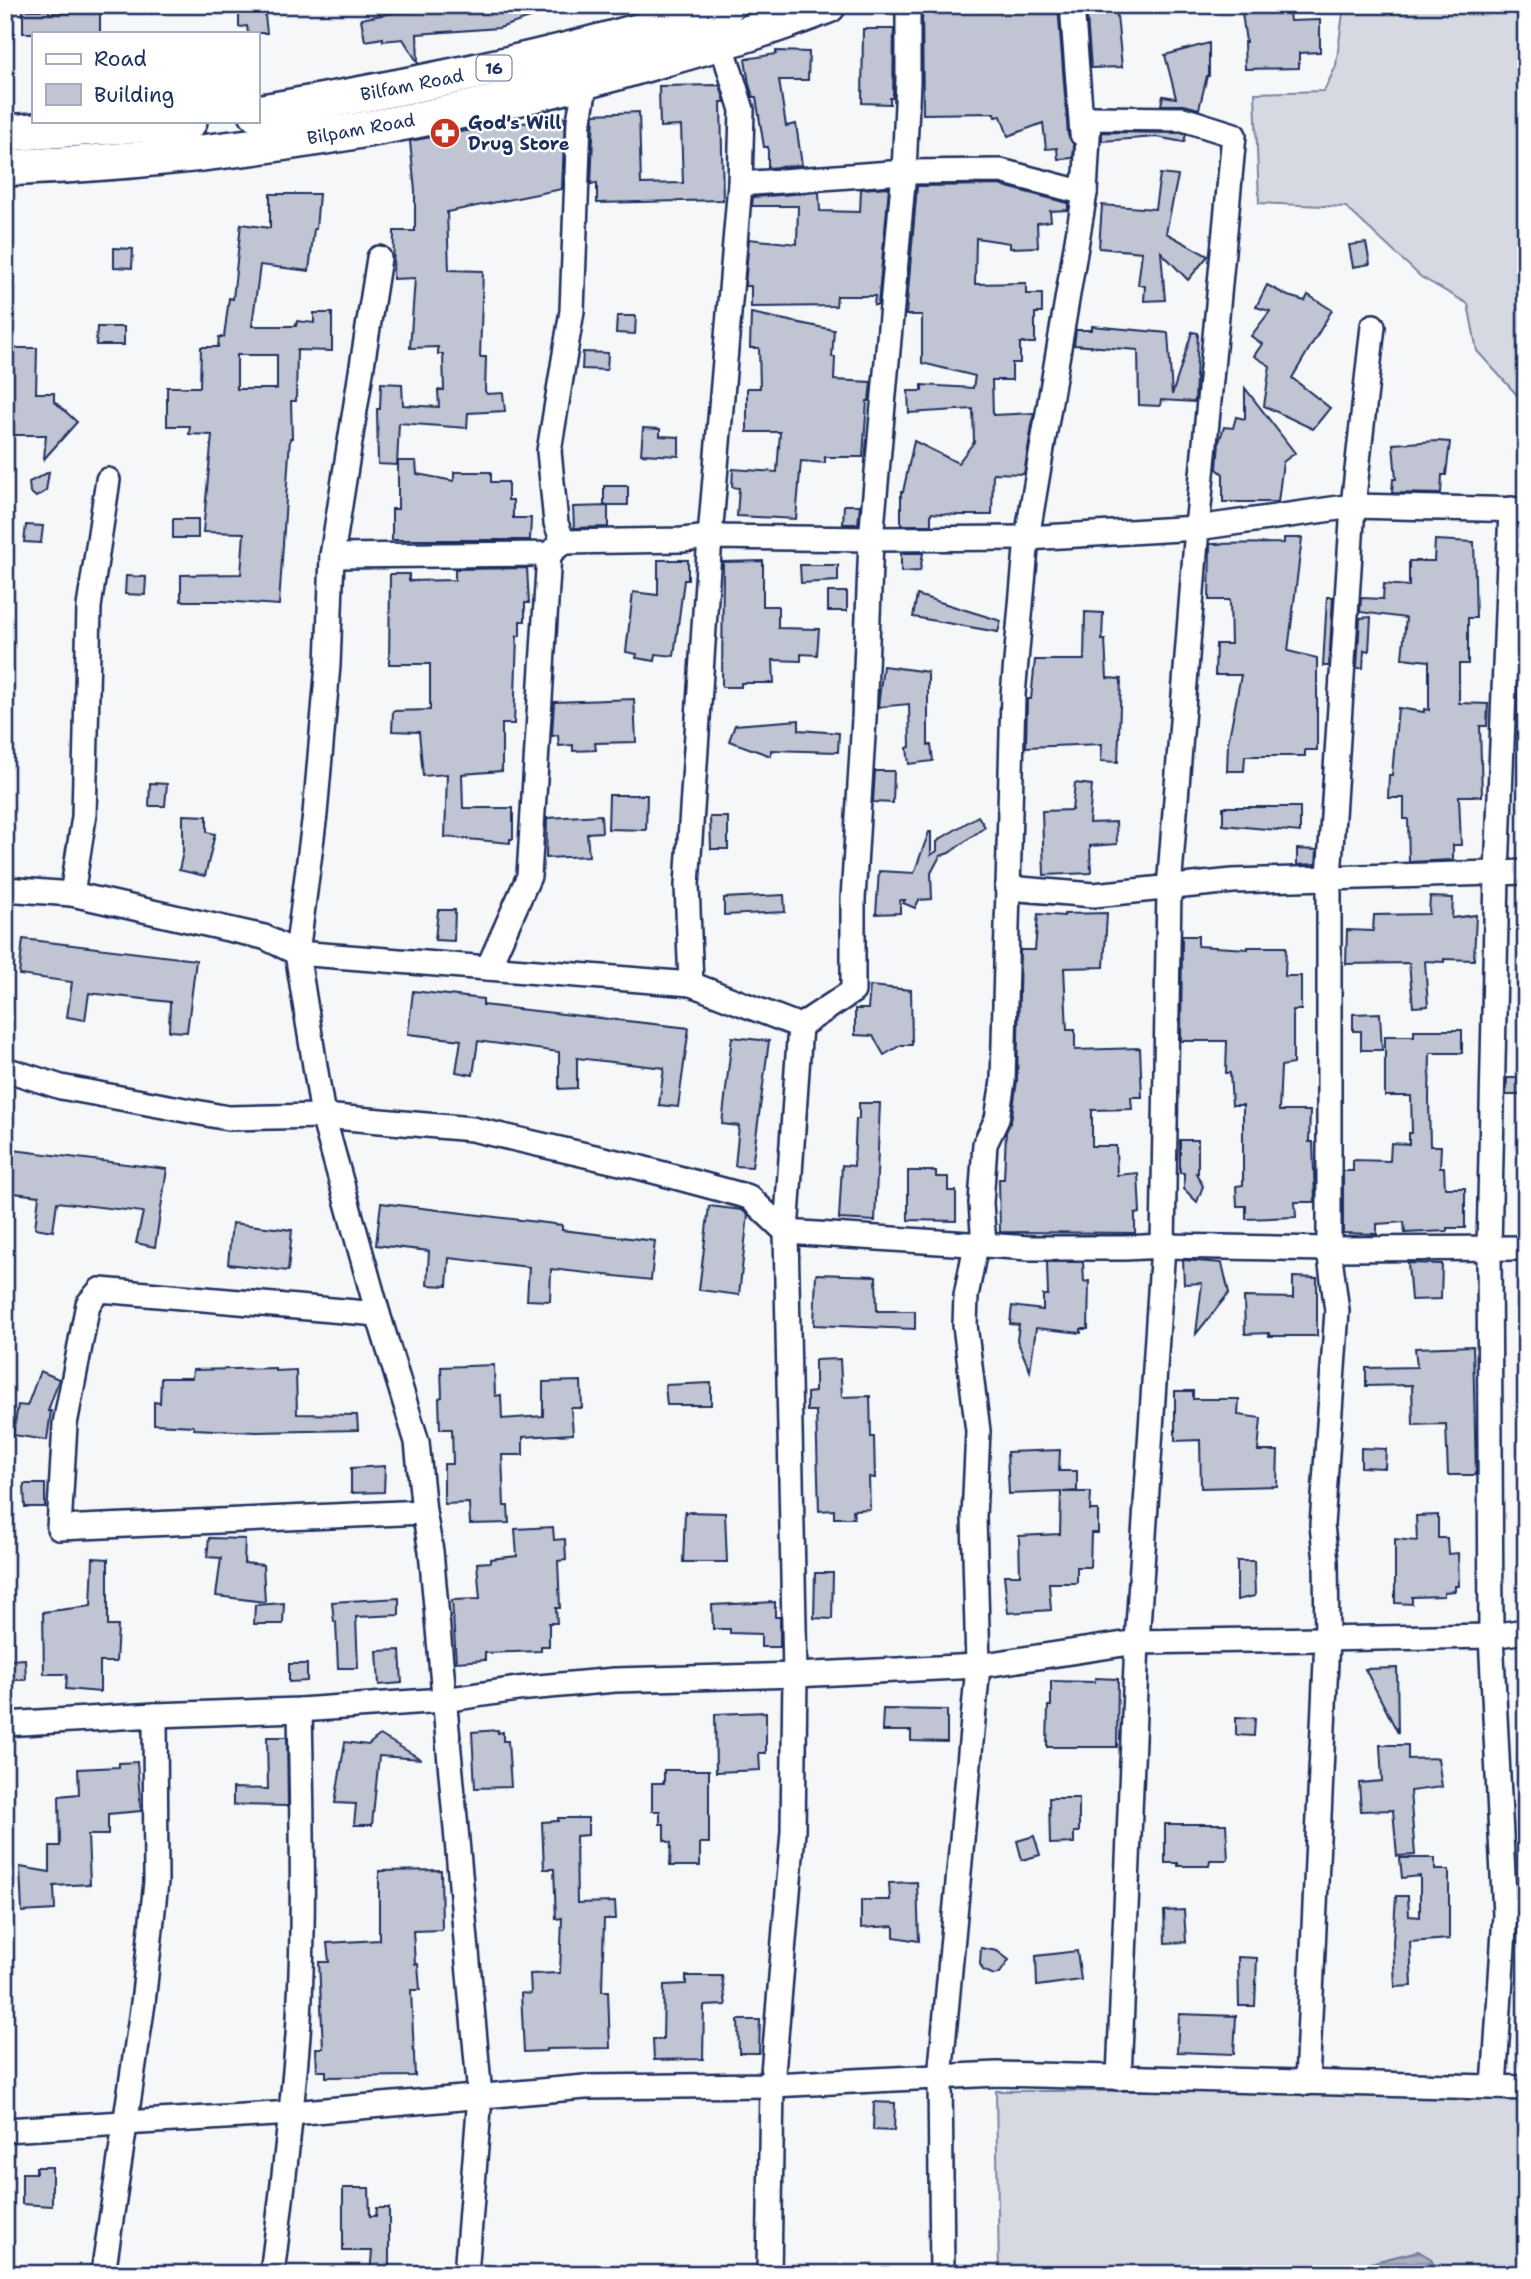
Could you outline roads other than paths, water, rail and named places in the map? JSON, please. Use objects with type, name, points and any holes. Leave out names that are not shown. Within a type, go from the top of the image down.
[{"type":"main road","name":"Bilfam Road","points":[[259,113],[450,79],[572,50],[727,5]]},
{"type":"main road","name":"Bilpam Road","points":[[5,168],[156,159],[254,147],[405,122],[586,82],[721,42],[828,5]]},
{"type":"main road","points":[[5,134],[175,122]]},
{"type":"street","points":[[800,1026],[853,991],[853,899],[871,539],[904,173],[908,5]]},
{"type":"street","points":[[1072,5],[1085,193]]},
{"type":"street","points":[[691,984],[687,886],[710,537],[740,184],[743,110],[721,42]]},
{"type":"street","points":[[488,968],[529,876],[556,548],[549,451],[572,311],[579,120],[586,82]]},
{"type":"street","points":[[942,2274],[940,2078],[978,1666],[974,1517],[978,1431],[965,1325],[966,1296],[980,1245],[985,1144],[997,1119],[1003,1081],[1013,695],[1027,538],[1085,193],[1089,118],[1183,119],[1234,135],[1197,528],[1169,889],[1163,1245],[1137,1642],[1119,2078]]},
{"type":"street","points":[[740,184],[904,173],[1001,171],[1085,193]]},
{"type":"street","points":[[379,258],[332,556],[328,665],[317,801],[297,953],[323,1116],[417,1442],[431,1551],[481,2096],[466,2274]]},
{"type":"street","points":[[1307,2083],[1327,1639],[1326,1561],[1322,1525],[1337,1311],[1329,1249],[1329,878],[1353,506],[1373,326]]},
{"type":"street","points":[[72,894],[83,817],[89,607],[108,480]]},
{"type":"street","points":[[332,556],[556,548],[710,537],[1027,538],[1197,528],[1353,506],[1518,510],[1497,874],[1489,1249],[1491,1636],[1506,1915],[1494,2087]]},
{"type":"street","points":[[1007,888],[1094,895],[1233,881],[1526,873]]},
{"type":"street","points":[[5,889],[72,894],[264,937],[297,953],[691,984],[800,1026]]},
{"type":"street","points":[[769,2274],[772,2085],[793,1832],[794,1675],[786,1233],[800,1026]]},
{"type":"street","points":[[5,1069],[61,1087],[228,1118],[323,1116],[472,1129],[638,1167],[748,1197],[786,1233],[1029,1248],[1125,1248],[1163,1245],[1329,1249],[1526,1248]]},
{"type":"street","points":[[378,1314],[100,1290],[88,1304],[65,1424],[59,1528],[424,1512]]},
{"type":"street","points":[[5,1724],[300,1710],[443,1700],[517,1689],[615,1681],[978,1666],[1137,1642],[1491,1636],[1526,1631]]},
{"type":"street","points":[[272,2274],[292,2113],[298,2032],[304,1871],[300,1710]]},
{"type":"street","points":[[103,2274],[143,2003],[156,1882],[155,1715]]},
{"type":"street","points":[[5,2130],[292,2113],[585,2087],[772,2085],[997,2074],[1526,2088]]},
{"type":"water","points":[[1418,2251],[1431,2259],[1437,2274],[1358,2274],[1367,2264]]},
{"type":"waterway","points":[[1517,5],[1526,17]]},
{"type":"place","name":"God's Will Drug Store","points":[[445,133]]}]
